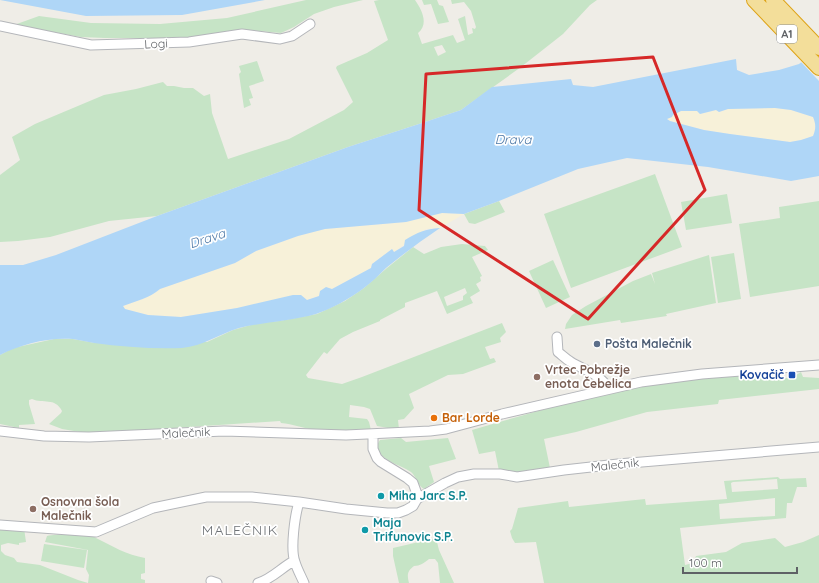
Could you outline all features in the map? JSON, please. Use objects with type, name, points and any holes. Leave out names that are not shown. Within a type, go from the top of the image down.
[{"type":"highway","name":"A1","points":[[754,0],[819,68]]},
{"type":"highway","name":"A1","points":[[773,0],[819,48]]},
{"type":"street","name":"Logi","points":[[0,26],[91,46],[189,42],[242,34],[280,39],[292,36],[310,24]]},
{"type":"street","points":[[557,337],[558,352],[570,362],[597,376],[609,389]]},
{"type":"street","name":"Malečnik","points":[[0,431],[44,436],[89,437],[224,431],[346,435],[411,433],[446,429],[502,414],[609,389],[666,378],[819,365]]},
{"type":"street","points":[[373,434],[373,449],[377,458],[413,483],[417,494],[417,499]]},
{"type":"street","name":"Malečnik","points":[[0,524],[96,532],[153,508],[206,497],[252,497],[346,509],[398,513],[413,506],[417,499],[445,483],[458,477],[474,474],[500,474],[517,477],[618,464],[819,447]]},
{"type":"street","points":[[299,502],[296,513],[294,561],[304,583]]},
{"type":"street","points":[[258,583],[263,582],[294,561]]},
{"type":"highlighted area","points":[[653,57],[705,190],[588,319],[419,210],[426,74]]},
{"type":"green space","points":[[306,0],[363,0],[334,7],[314,14],[294,27],[281,33],[247,30],[187,38],[105,38],[81,37],[14,25],[39,16],[91,23],[160,24],[227,18]]},
{"type":"green space","points":[[415,0],[422,12],[424,21],[418,33],[422,44],[453,35],[457,43],[465,40],[458,19],[465,16],[468,35],[473,33],[472,28],[475,29],[476,27],[471,11],[464,2],[452,4],[451,0],[597,0],[590,5],[563,34],[521,67],[461,110],[348,147],[157,216],[109,221],[50,237],[0,242],[0,175],[20,160],[12,137],[35,124],[104,95],[163,82],[167,86],[193,88],[204,96],[210,94],[212,113],[228,159],[289,139],[344,110],[353,102],[336,68],[337,66],[367,53],[388,40],[374,1]],"holes":[[[442,45],[446,52],[438,56],[434,47]]]},
{"type":"green space","points":[[422,0],[437,0],[439,5],[443,6],[449,22],[438,24],[431,4],[424,5]]},
{"type":"green space","points":[[257,61],[264,81],[249,86],[253,98],[249,99],[251,105],[244,108],[239,74],[241,72],[239,66]]},
{"type":"green space","points":[[655,174],[682,247],[571,288],[544,214]]},
{"type":"green space","points":[[727,194],[732,223],[686,230],[681,202]]},
{"type":"green space","points":[[499,201],[505,212],[475,224],[469,223],[464,214]]},
{"type":"green space","points":[[819,201],[819,286],[750,297],[739,224],[780,218],[779,207]]},
{"type":"green space","points":[[462,244],[485,246],[488,250],[472,257],[482,276],[480,277],[481,281],[476,284],[480,291],[470,297],[473,303],[447,314],[437,291],[405,303],[405,307],[380,321],[340,339],[327,354],[324,352],[306,375],[308,378],[342,384],[502,323],[506,332],[500,338],[501,342],[485,347],[490,359],[494,358],[496,362],[463,374],[448,375],[409,394],[414,408],[404,419],[398,420],[399,429],[377,426],[370,409],[350,405],[349,417],[367,419],[371,430],[322,431],[281,423],[280,421],[84,434],[62,429],[49,424],[62,411],[52,402],[32,399],[29,400],[29,404],[35,424],[19,425],[19,428],[0,424],[0,355],[13,348],[54,339],[73,339],[95,343],[207,342],[233,330],[258,323],[317,314],[345,301],[364,288],[413,247],[424,254],[441,247]],"holes":[[[465,288],[467,293],[463,296],[463,300],[447,306],[444,297]]]},
{"type":"green space","points":[[734,253],[741,299],[718,303],[711,257]]},
{"type":"green space","points":[[709,255],[716,303],[666,314],[667,316],[621,323],[620,320],[565,329],[566,324],[572,315],[633,281],[651,274],[655,284],[652,273]]},
{"type":"green space","points":[[553,260],[570,297],[546,308],[529,271]]},
{"type":"green space","points":[[801,372],[803,377],[819,378],[819,389],[719,400],[718,404],[647,412],[576,432],[544,439],[550,468],[523,473],[499,471],[495,451],[479,454],[472,430],[568,403],[665,383],[769,373],[780,378],[786,378]]},
{"type":"green space","points":[[401,438],[406,442],[448,438],[456,459],[429,466],[434,482],[424,489],[420,486],[411,472],[388,460],[382,456],[379,451],[378,446],[380,440]]},
{"type":"green space","points":[[778,477],[780,479],[806,478],[807,487],[797,487],[792,503],[787,503],[786,518],[680,528],[685,565],[693,563],[696,556],[726,552],[742,543],[775,538],[785,547],[803,542],[819,535],[819,583],[544,583],[536,542],[515,543],[510,531],[512,529],[518,508],[568,501],[569,507],[645,499],[646,505],[727,499],[724,481]],"holes":[[[777,479],[778,489],[732,492],[731,483],[733,482]],[[775,498],[775,516],[720,519],[719,504]]]},
{"type":"green space","points":[[0,527],[24,528],[26,542],[19,543],[19,545],[8,543],[1,545],[1,551],[5,555],[14,558],[17,562],[40,565],[88,583],[0,583]]},
{"type":"green space","points":[[72,534],[92,536],[138,557],[145,558],[145,573],[141,574],[141,579],[145,580],[145,583],[88,583],[89,575],[86,569],[88,550],[45,542],[47,536]]},
{"type":"green space","points":[[436,538],[439,550],[454,583],[440,583],[438,563],[435,559],[429,559],[422,564],[414,566],[409,571],[409,583],[399,583],[393,556],[393,548]]},
{"type":"green space","points":[[44,544],[87,550],[84,568],[41,561]]},
{"type":"sand","points":[[775,108],[791,110],[813,117],[815,122],[815,131],[813,136],[790,142],[704,130],[667,119],[681,111],[698,111],[700,114],[716,110],[719,112],[728,109]]},
{"type":"sand","points":[[442,213],[464,214],[440,228],[426,229],[394,252],[392,249],[372,264],[371,268],[319,296],[307,300],[237,308],[181,317],[148,315],[125,309],[123,306],[147,297],[160,289],[235,263],[256,251],[298,236],[325,229],[406,222]]},
{"type":"water","points":[[0,0],[265,0],[182,15],[86,16]]},
{"type":"water","name":"Drava","points":[[819,48],[819,176],[791,181],[708,167],[627,158],[578,169],[464,214],[442,213],[406,222],[325,229],[298,236],[256,251],[235,263],[160,289],[147,297],[123,306],[125,309],[148,315],[181,317],[237,308],[293,295],[301,295],[307,300],[319,296],[320,291],[326,287],[332,289],[371,268],[372,264],[392,249],[394,252],[404,246],[405,240],[414,235],[422,231],[440,228],[386,268],[359,292],[316,314],[239,328],[190,347],[127,347],[73,339],[54,339],[35,342],[0,355],[0,265],[23,265],[56,255],[157,216],[348,147],[461,110],[492,87],[571,79],[573,85],[593,87],[736,59],[737,70],[749,75],[779,70],[799,64]],"holes":[[[775,108],[791,110],[813,117],[815,122],[815,131],[813,136],[790,142],[704,130],[667,119],[681,111],[697,111],[700,114],[716,110],[719,112],[728,109]]]},
{"type":"pier","points":[[819,46],[819,81],[800,61]]},
{"type":"place","name":"Pošta Malečnik","points":[[597,344]]},
{"type":"place","name":"Kovačič","points":[[792,375]]},
{"type":"place","name":"Vrtec Pobrežje enota Čebelica","points":[[537,377]]},
{"type":"place","name":"Bar Lorde","points":[[434,418]]},
{"type":"place","name":"Miha Jarc S.P.","points":[[381,496]]},
{"type":"place","name":"Osnovna šola Malečnik","points":[[33,509]]},
{"type":"place","name":"Maja Trifunovic S.P.","points":[[365,530]]},
{"type":"district","name":"MALEČNIK","points":[[240,530]]}]
